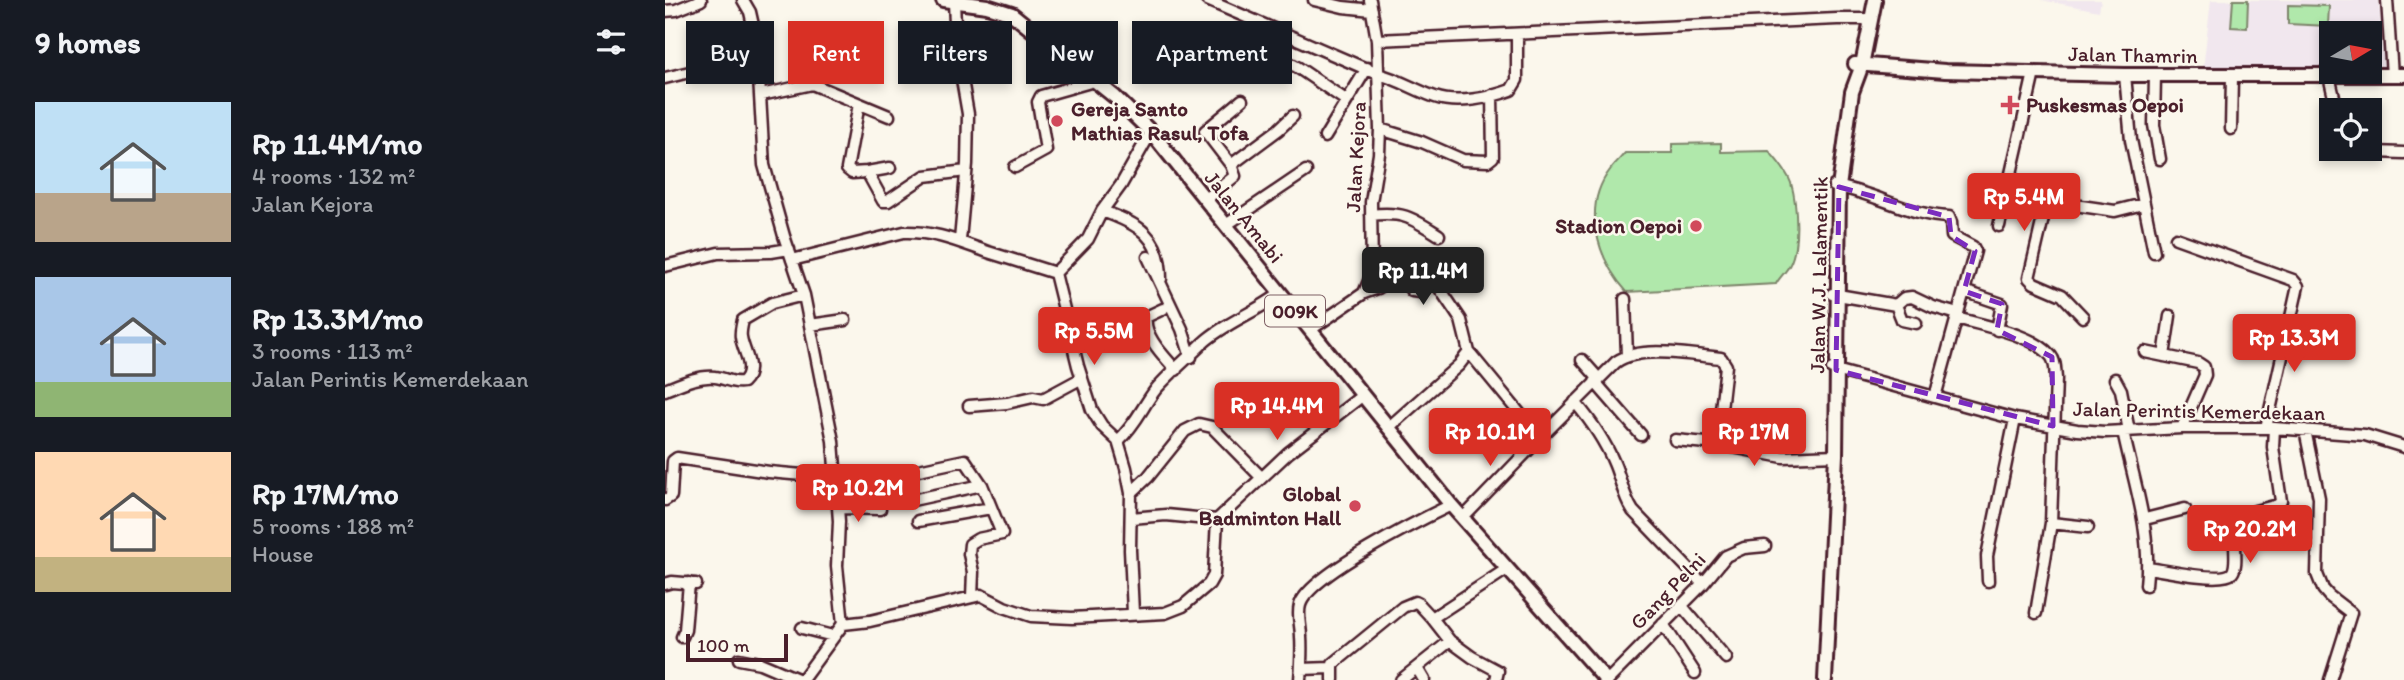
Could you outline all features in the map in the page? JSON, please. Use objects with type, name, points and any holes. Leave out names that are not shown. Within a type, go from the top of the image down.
[{"type":"main road","points":[[1867,21],[1868,0]]},
{"type":"main road","name":"Jalan W.J. Lalamentik","points":[[1824,680],[1833,455],[1836,186],[1852,92],[1867,21],[1875,0]]},
{"type":"main road","name":"Jalan Amabi","points":[[949,1],[987,6],[1012,14],[1026,25]]},
{"type":"main road","name":"Jalan Thamrin","points":[[1858,65],[1945,72],[2319,76]]},
{"type":"main road","name":"Jalan Amabi","points":[[1098,84],[1151,132],[1451,505],[1603,679]]},
{"type":"street","points":[[665,11],[676,10],[701,0]]},
{"type":"street","points":[[744,0],[753,21]]},
{"type":"street","points":[[1314,0],[1343,7],[1371,5]]},
{"type":"street","points":[[2387,0],[2398,75]]},
{"type":"street","points":[[949,1],[968,114],[960,240]]},
{"type":"street","points":[[1212,1],[1256,21]]},
{"type":"street","name":"Jalan Kejora","points":[[1364,293],[1370,282],[1372,267],[1371,202],[1379,155],[1380,129],[1377,40],[1371,5]]},
{"type":"street","points":[[1377,40],[1867,21]]},
{"type":"street","points":[[1292,37],[1448,101],[1511,90],[1517,84],[1517,34]]},
{"type":"street","points":[[1292,64],[1347,101]]},
{"type":"street","points":[[1325,137],[1367,68]]},
{"type":"street","points":[[665,78],[686,73]]},
{"type":"street","points":[[1999,226],[2034,73]]},
{"type":"street","points":[[2125,75],[2131,140],[2154,252]]},
{"type":"street","points":[[2155,76],[2154,125],[2160,159]]},
{"type":"street","points":[[2231,129],[2232,76]]},
{"type":"street","points":[[760,84],[764,165],[804,295],[833,441],[838,508],[837,556],[843,624]]},
{"type":"street","points":[[761,95],[813,84],[889,116]]},
{"type":"street","points":[[1015,167],[1046,149],[1038,102],[1041,96],[1083,84]]},
{"type":"street","points":[[1380,129],[1422,142],[1463,160],[1488,161],[1493,157],[1492,95]]},
{"type":"street","points":[[1205,200],[1235,177],[1231,165],[1205,131],[1242,100]]},
{"type":"street","points":[[859,104],[847,169],[852,173],[890,168]]},
{"type":"street","points":[[1231,165],[1285,123]]},
{"type":"street","points":[[1055,273],[1088,239],[1102,211],[1121,185],[1151,132]]},
{"type":"street","points":[[2382,152],[2404,153]]},
{"type":"street","points":[[867,172],[880,197],[886,201],[925,176],[966,171]]},
{"type":"street","points":[[1226,225],[1306,171]]},
{"type":"street","points":[[1836,186],[1871,194],[1924,214],[1951,219],[1952,236],[1975,251],[1935,397]]},
{"type":"street","points":[[2007,195],[2115,211],[2143,204]]},
{"type":"street","points":[[2047,201],[2029,274],[2034,283],[2062,296],[2083,317]]},
{"type":"street","points":[[1102,211],[1117,215],[1150,237],[1160,260],[1161,287]]},
{"type":"street","points":[[1371,215],[1391,212],[1403,214],[1439,235]]},
{"type":"street","points":[[792,260],[904,232],[929,233],[960,240],[985,251],[1055,273]]},
{"type":"street","points":[[2148,568],[2224,577],[2231,573],[2234,567],[2235,545],[2253,528],[2255,511],[2279,505],[2281,501],[2270,428],[2298,286],[2293,280],[2176,238]]},
{"type":"street","points":[[665,266],[718,253],[771,253],[789,249]]},
{"type":"street","points":[[1148,257],[1182,329],[1191,357]]},
{"type":"street","points":[[1310,330],[1364,293],[1378,288],[1399,274],[1412,290],[1418,293],[1466,259]]},
{"type":"street","points":[[1055,273],[1082,379],[1095,417],[1118,441],[1131,493],[1129,550],[1133,613]]},
{"type":"street","points":[[1434,280],[1461,320],[1469,352],[1540,438]]},
{"type":"street","points":[[1964,291],[2002,304],[1997,330]]},
{"type":"street","points":[[1118,441],[1130,429],[1156,389],[1204,342],[1281,293]]},
{"type":"street","points":[[1835,294],[1896,306]]},
{"type":"street","points":[[665,390],[710,377],[743,382],[749,374],[747,355],[740,334],[743,320],[772,303],[804,295]]},
{"type":"street","points":[[1896,306],[1904,298],[1912,297],[1957,316],[2025,339],[2052,357],[2056,378],[2051,523],[2036,613]]},
{"type":"street","points":[[1625,299],[1627,356]]},
{"type":"street","points":[[1896,306],[1902,320],[1916,323]]},
{"type":"street","points":[[1163,309],[1146,317],[1145,323],[1155,344],[1176,370]]},
{"type":"street","points":[[2164,356],[2171,316]]},
{"type":"street","points":[[810,325],[845,320]]},
{"type":"street","points":[[1388,428],[1459,365],[1469,352]]},
{"type":"street","points":[[2145,352],[2198,363],[2204,367],[2205,375],[2182,428]]},
{"type":"street","points":[[1463,518],[1597,380],[1616,362],[1627,356],[1673,354],[1721,358],[1726,366],[1717,444]]},
{"type":"street","points":[[1582,360],[1641,435]]},
{"type":"street","name":"Jalan Perintis Kemerdekaan","points":[[1834,375],[1935,397],[2015,419],[2086,431],[2270,428],[2365,435],[2403,447]]},
{"type":"street","points":[[969,405],[1007,403],[1033,397],[1043,399],[1082,379]]},
{"type":"street","points":[[2115,379],[2121,390],[2131,469],[2145,519],[2148,568],[2146,585]]},
{"type":"street","points":[[1131,518],[1166,515],[1217,520],[1238,503],[1261,477],[1363,395]]},
{"type":"street","points":[[1575,402],[1599,431],[1615,466],[1624,496],[1633,511],[1644,526],[1703,584]]},
{"type":"street","points":[[1988,581],[1987,556],[2015,419]]},
{"type":"street","points":[[1131,493],[1148,477],[1185,431],[1194,425],[1212,427],[1261,477]]},
{"type":"street","points":[[2305,430],[2319,498],[2317,574],[2329,596],[2351,613],[2330,680]]},
{"type":"street","points":[[2403,447],[2404,434]]},
{"type":"street","points":[[1675,440],[1717,444],[1783,457],[1833,455]]},
{"type":"street","points":[[665,500],[671,496],[673,461],[677,458],[769,472],[836,478]]},
{"type":"street","points":[[900,474],[965,460],[982,485],[1002,534],[978,539],[969,544],[973,572],[972,597]]},
{"type":"street","points":[[908,501],[982,485]]},
{"type":"street","points":[[1300,680],[1299,615],[1304,597],[1336,570],[1367,550],[1451,505]]},
{"type":"street","points":[[838,508],[880,509]]},
{"type":"street","points":[[918,521],[991,509]]},
{"type":"street","points":[[2145,519],[2185,509]]},
{"type":"street","points":[[739,659],[760,663],[801,680],[843,624],[870,621],[981,595],[1004,607],[1031,615],[1072,618],[1165,613],[1183,606],[1209,584],[1214,575],[1217,520]]},
{"type":"street","points":[[2051,523],[2088,527]]},
{"type":"street","name":"Gang Pelni","points":[[1603,679],[1703,584],[1726,556],[1734,551],[1765,546]]},
{"type":"street","points":[[1431,618],[1507,569]]},
{"type":"street","points":[[665,584],[693,583],[682,637]]},
{"type":"street","points":[[1301,669],[1331,668],[1409,603],[1419,604],[1450,641],[1498,671],[1496,680]]},
{"type":"street","points":[[1681,606],[1726,658]]},
{"type":"street","points":[[1663,624],[1695,673]]},
{"type":"street","points":[[802,628],[833,636]]},
{"type":"street","points":[[1401,680],[1450,641]]},
{"type":"street","points":[[1331,668],[1333,680]]},
{"type":"street","points":[[1417,668],[1424,680]]},
{"type":"highlighted area","points":[[1839,187],[1949,217],[1951,236],[1975,251],[1964,291],[2002,304],[1997,330],[2052,357],[2053,426],[1836,370]]},
{"type":"shaded area","points":[[2041,0],[2101,0],[2099,11]]},
{"type":"shaded area","points":[[2211,0],[2379,0],[2381,21],[2319,21],[2319,69],[2203,69]]},
{"type":"green space","points":[[2233,0],[2248,0],[2247,28],[2231,27]]},
{"type":"green space","points":[[2288,5],[2329,6],[2328,21],[2319,21],[2319,26],[2288,24]]},
{"type":"green space","name":"Stadion Oepoi","points":[[1721,143],[1721,152],[1769,151],[1787,174],[1793,192],[1796,225],[1795,248],[1787,269],[1776,284],[1627,292],[1608,265],[1597,233],[1596,201],[1610,170],[1625,153],[1672,153],[1672,144]]},
{"type":"place","name":"Puskesmas Oepoi","points":[[2010,105]]},
{"type":"place","name":"Gereja Santo Mathias Rasul, Tofa","points":[[1057,121]]},
{"type":"place","name":"Stadion Oepoi","points":[[1696,226]]},
{"type":"place","name":"Global Badminton Hall","points":[[1355,506]]}]
